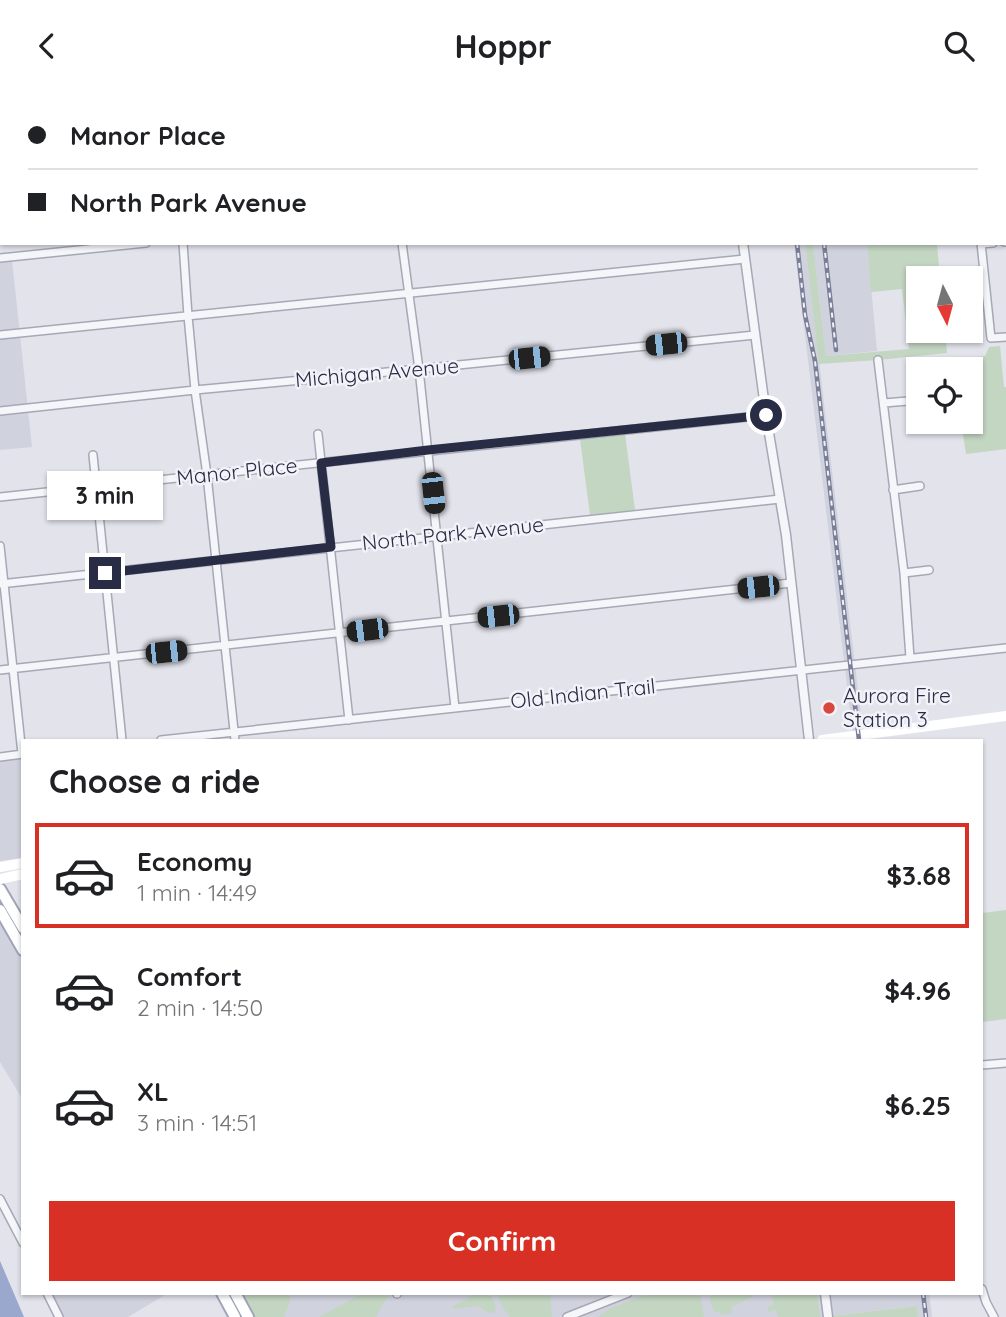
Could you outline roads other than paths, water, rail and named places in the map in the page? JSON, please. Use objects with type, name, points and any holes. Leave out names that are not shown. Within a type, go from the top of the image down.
[{"type":"main road","points":[[830,739],[1006,716]]},
{"type":"main road","points":[[0,867],[21,863]]},
{"type":"main road","points":[[0,879],[21,874]]},
{"type":"main road","points":[[0,888],[21,925]]},
{"type":"main road","points":[[0,911],[21,947]]},
{"type":"main road","points":[[223,1295],[235,1317]]},
{"type":"main road","points":[[236,1295],[248,1317]]},
{"type":"street","points":[[0,258],[127,245]]},
{"type":"street","points":[[183,245],[195,390],[207,475],[234,736]]},
{"type":"street","points":[[402,245],[419,369],[455,708]]},
{"type":"street","points":[[743,245],[780,499],[809,739]]},
{"type":"street","points":[[981,245],[991,338],[1006,337]]},
{"type":"street","points":[[0,335],[745,259]]},
{"type":"street","name":"Michigan Avenue","points":[[0,411],[755,335]]},
{"type":"street","points":[[878,360],[904,573],[911,658]]},
{"type":"street","points":[[884,403],[906,401]]},
{"type":"street","name":"Manor Place","points":[[0,497],[766,415]]},
{"type":"street","points":[[318,434],[349,720]]},
{"type":"street","points":[[93,455],[122,739]]},
{"type":"street","points":[[893,490],[920,486]]},
{"type":"street","name":"North Park Avenue","points":[[2,584],[780,499]]},
{"type":"street","points":[[0,546],[21,746]]},
{"type":"street","points":[[904,573],[929,570]]},
{"type":"street","points":[[0,670],[791,583]]},
{"type":"street","name":"Old Indian Trail","points":[[179,739],[234,736],[349,720],[1006,648]]},
{"type":"street","points":[[0,757],[21,754]]},
{"type":"street","points":[[983,1065],[1006,1063]]},
{"type":"street","points":[[0,1199],[21,1239]]},
{"type":"street","points":[[983,1292],[994,1317]]},
{"type":"street","points":[[48,1295],[59,1317]]},
{"type":"street","points":[[567,1317],[623,1295]]},
{"type":"street","points":[[825,1295],[828,1317]]},
{"type":"water","points":[[0,1261],[24,1317],[0,1317]]},
{"type":"railway","points":[[797,245],[805,315],[815,361],[859,739]]},
{"type":"railway","points":[[824,245],[836,350]]},
{"type":"railway","points":[[923,1295],[926,1317]]},
{"type":"place","name":"Aurora Fire Station 3","points":[[829,708]]}]
